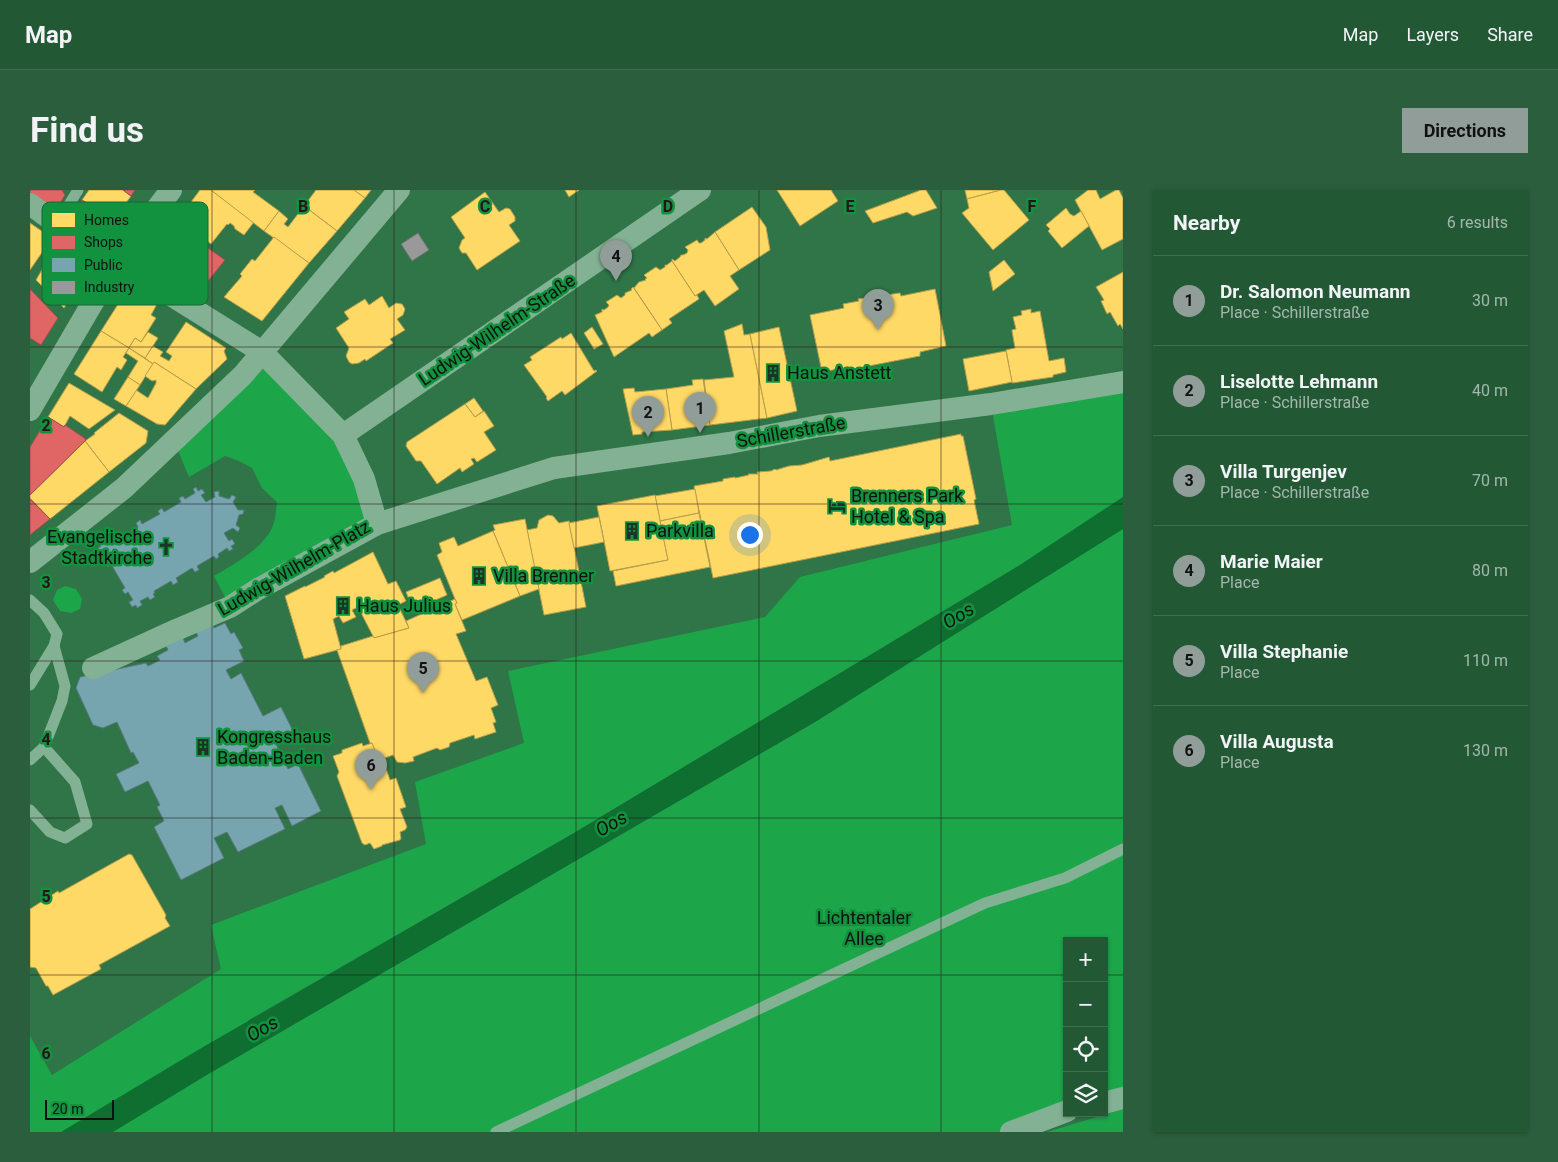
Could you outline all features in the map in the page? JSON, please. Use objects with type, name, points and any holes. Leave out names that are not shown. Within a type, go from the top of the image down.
[{"type":"street","points":[[162,202],[171,190]]},
{"type":"street","points":[[30,562],[124,488],[243,375],[399,190]]},
{"type":"street","name":"Ludwig-Wilhelm-Straße","points":[[343,435],[700,190]]},
{"type":"street","name":"Ludwig-Wilhelm-Platz","points":[[30,204],[42,213]]},
{"type":"street","points":[[30,410],[91,305]]},
{"type":"street","name":"Ludwig-Wilhelm-Platz","points":[[93,668],[230,607],[258,589],[377,524],[364,479],[343,435],[262,352],[187,305]]},
{"type":"street","name":"Schillerstraße","points":[[377,524],[554,468],[729,443],[819,426],[991,404],[1123,382]]},
{"type":"street","points":[[1011,1132],[1063,1112]]},
{"type":"lane","points":[[71,202],[78,190]]},
{"type":"lane","points":[[30,600],[44,614],[57,634],[54,646],[30,685]]},
{"type":"lane","points":[[30,760],[44,747],[62,701],[65,686],[54,646]]},
{"type":"lane","points":[[30,810],[50,832],[65,838],[87,824],[75,782],[44,747]]},
{"type":"lane","points":[[496,1132],[985,903],[1065,878],[1123,849]]},
{"type":"green space","points":[[262,352],[343,435],[377,524],[230,607],[214,576],[249,554],[265,539],[271,531],[274,522],[277,502],[262,488],[252,468],[225,456],[189,477],[174,441]]},
{"type":"green space","name":"Lichtentaler Allee","points":[[1123,382],[1123,497],[1020,565],[574,833],[249,1020],[210,1073],[815,722],[1123,528],[1123,1098],[1108,1102],[1108,937],[1063,937],[1063,1112],[1011,1132],[30,1132],[30,1036],[52,1075],[221,969],[211,925],[426,844],[415,782],[524,743],[508,671],[765,617],[800,577],[1012,525],[991,404]]},
{"type":"green space","points":[[65,586],[76,589],[82,599],[80,609],[71,613],[60,611],[53,600],[57,590]]},
{"type":"green space","points":[[1123,1109],[1123,1132],[1047,1132],[1097,1117],[1108,1117],[1108,1114]]},
{"type":"water","name":"Oos","points":[[1123,497],[1123,529],[815,722],[210,1073],[113,1132],[61,1132],[198,1050],[574,833],[1020,565]]},
{"type":"building: Homes","points":[[89,190],[123,190],[131,196],[127,202],[85,202],[82,200]]},
{"type":"building: Homes","points":[[200,190],[211,190],[254,222],[244,235],[230,223],[227,224],[211,244],[208,242],[208,202],[191,202]]},
{"type":"building: Homes","points":[[211,190],[255,190],[253,192],[279,211],[264,231]]},
{"type":"building: Homes","points":[[316,190],[354,190],[365,198],[337,231],[304,206]]},
{"type":"building: Homes","points":[[354,190],[371,190],[365,198]]},
{"type":"building: Homes","points":[[565,190],[579,190],[569,197]]},
{"type":"building: Homes","points":[[777,190],[831,190],[838,201],[800,226]]},
{"type":"building: Homes","points":[[921,190],[926,190],[937,208],[913,216],[907,212],[873,223],[865,211]]},
{"type":"building: Homes","points":[[965,190],[1001,190],[967,199]]},
{"type":"building: Homes","points":[[1004,190],[1029,220],[993,250],[962,213],[969,208],[967,199]]},
{"type":"building: Homes","points":[[1088,190],[1096,190],[1100,199],[1119,190],[1123,198],[1123,239],[1102,250],[1075,200]]},
{"type":"building: Homes","points":[[485,192],[499,212],[506,208],[510,209],[515,217],[515,221],[509,225],[520,241],[477,270],[466,253],[462,253],[459,248],[462,240],[465,238],[451,217]]},
{"type":"building: Homes","points":[[304,206],[337,231],[309,263],[264,231],[279,211],[288,219],[284,224],[288,227]]},
{"type":"building: Homes","points":[[752,207],[766,227],[770,250],[739,270],[715,232]]},
{"type":"building: Homes","points":[[1066,208],[1074,216],[1081,211],[1089,226],[1062,248],[1048,231],[1050,229],[1046,225]]},
{"type":"building: Homes","points":[[30,223],[42,231],[42,253],[30,270]]},
{"type":"building: Homes","points":[[715,232],[739,270],[730,276],[739,289],[715,306],[704,290],[695,296],[672,259],[675,261],[681,255],[687,253],[688,250],[685,247],[697,240],[701,243]]},
{"type":"building: Homes","points":[[274,237],[309,263],[262,321],[224,297],[242,276],[240,274],[252,259],[255,261]]},
{"type":"building: Homes","points":[[1004,260],[1015,274],[993,291],[989,272]]},
{"type":"building: Homes","points":[[672,261],[695,296],[697,295],[699,299],[669,319],[672,323],[662,330],[634,288],[639,282],[646,280],[647,278],[644,275],[656,267],[660,270]]},
{"type":"building: Homes","points":[[42,270],[42,286],[36,280]]},
{"type":"building: Homes","points":[[1123,272],[1123,329],[1120,324],[1118,326],[1110,312],[1107,314],[1101,301],[1104,300],[1096,287]]},
{"type":"building: Homes","points":[[633,287],[662,330],[652,337],[649,333],[614,357],[595,315],[608,307],[609,305],[606,302],[617,295],[621,298],[625,293],[632,290]]},
{"type":"building: Homes","points":[[935,289],[946,346],[920,352],[920,356],[848,370],[848,367],[822,372],[810,315],[844,308],[843,304],[859,301],[858,299],[900,293],[901,296]]},
{"type":"building: Homes","points":[[382,296],[389,308],[396,303],[402,304],[405,309],[403,315],[397,319],[405,330],[390,339],[393,343],[366,361],[365,359],[359,363],[352,364],[346,356],[349,348],[336,328],[349,319],[344,312],[365,299],[369,305]]},
{"type":"building: Homes","points":[[118,305],[156,305],[151,315],[156,318],[141,342],[135,338],[129,348],[101,331]]},
{"type":"building: Homes","points":[[1031,309],[1031,313],[1040,311],[1049,361],[1064,358],[1066,372],[1053,375],[1053,377],[1012,383],[1006,350],[1015,348],[1012,330],[1016,329],[1013,317],[1022,315],[1021,311]]},
{"type":"building: Homes","points":[[186,322],[226,348],[224,351],[227,359],[196,389],[145,358],[153,346],[163,352],[160,356],[169,361],[172,356],[166,352]]},
{"type":"building: Homes","points":[[742,324],[744,335],[750,334],[767,418],[710,425],[704,380],[734,377],[724,331]]},
{"type":"building: Homes","points":[[592,327],[603,344],[594,349],[584,333]]},
{"type":"building: Homes","name":"Haus Anstett","points":[[779,327],[797,411],[767,418],[750,334]]},
{"type":"building: Homes","points":[[101,331],[129,348],[123,357],[127,360],[121,370],[117,367],[102,392],[74,374]]},
{"type":"building: Homes","points":[[148,332],[158,338],[145,358],[129,348],[135,338],[141,342]]},
{"type":"building: Homes","points":[[571,333],[594,371],[597,371],[565,395],[562,391],[548,401],[524,365],[532,360],[530,357],[561,337],[562,339]]},
{"type":"building: Homes","points":[[129,348],[153,364],[140,385],[128,377],[138,361],[126,353]]},
{"type":"building: Homes","points":[[1006,351],[1012,382],[969,391],[963,359]]},
{"type":"building: Homes","points":[[154,362],[196,389],[165,425],[157,424],[126,406],[136,390],[148,398],[156,380],[152,381],[145,376]]},
{"type":"building: Homes","points":[[128,377],[140,385],[126,406],[114,399]]},
{"type":"building: Homes","points":[[703,379],[710,425],[672,430],[666,389],[693,385],[692,380]]},
{"type":"building: Homes","points":[[69,383],[115,410],[89,429],[70,416],[64,427],[48,417]]},
{"type":"building: Homes","points":[[634,388],[635,392],[666,389],[672,430],[642,432],[642,434],[633,435],[623,389]]},
{"type":"building: Homes","points":[[474,398],[483,411],[475,417],[465,404]]},
{"type":"building: Homes","points":[[465,404],[475,417],[484,411],[494,426],[484,432],[496,450],[477,462],[474,458],[471,459],[474,464],[462,472],[460,468],[437,484],[421,461],[416,461],[406,446],[407,442]]},
{"type":"building: Homes","points":[[119,413],[148,431],[146,443],[109,472],[85,441]]},
{"type":"building: Homes","name":"Brenners Park Hotel & Spa","points":[[961,434],[976,499],[974,500],[979,524],[713,578],[694,486],[748,474],[758,474],[757,472],[802,465],[829,457],[830,461]]},
{"type":"building: Homes","points":[[85,441],[109,472],[50,519],[30,498],[30,495]]},
{"type":"building: Homes","points":[[695,489],[699,513],[660,521],[655,496]]},
{"type":"building: Homes","name":"Parkvilla","points":[[655,495],[668,560],[610,571],[597,506]]},
{"type":"building: Homes","points":[[699,513],[710,567],[616,586],[613,571],[668,560],[660,521]]},
{"type":"building: Homes","points":[[548,515],[553,516],[559,523],[569,521],[586,607],[544,615],[527,530],[537,528],[539,520]]},
{"type":"building: Homes","points":[[599,517],[604,542],[574,548],[569,523]]},
{"type":"building: Homes","points":[[525,519],[539,589],[520,596],[493,531],[495,530],[493,525]]},
{"type":"building: Homes","name":"Villa Brenner","points":[[493,531],[520,596],[462,620],[437,555],[442,552],[439,543],[454,537],[458,546]]},
{"type":"building: Homes","name":"Haus Julius","points":[[373,552],[388,584],[396,581],[406,601],[398,605],[409,628],[374,638],[358,607],[352,610],[356,617],[343,623],[339,616],[333,619],[341,649],[304,659],[285,596]]},
{"type":"building: Homes","points":[[440,578],[447,595],[413,610],[406,592]]},
{"type":"building: Homes","points":[[455,599],[457,603],[455,604],[466,631],[456,634],[476,681],[487,677],[498,705],[491,708],[496,722],[493,723],[496,732],[475,739],[474,735],[450,743],[449,747],[440,750],[437,748],[413,757],[414,761],[397,762],[393,755],[378,759],[372,743],[370,743],[337,650],[341,649],[341,646],[373,636],[374,638],[409,628],[406,621]]},
{"type":"building: Homes","points":[[362,743],[363,746],[372,743],[378,759],[382,757],[390,780],[396,778],[406,807],[400,809],[407,827],[400,832],[400,840],[374,849],[370,843],[365,845],[362,843],[337,776],[339,772],[333,756],[342,753],[342,750]]},
{"type":"building: Homes","points":[[129,854],[132,855],[166,915],[165,918],[170,926],[99,965],[101,969],[53,995],[36,968],[30,967],[30,909],[58,891],[59,893]]},
{"type":"building: Shops","points":[[30,190],[62,190],[65,195],[61,202],[42,202],[30,193]]},
{"type":"building: Shops","points":[[123,190],[135,190],[131,196]]},
{"type":"building: Shops","points":[[208,248],[225,260],[208,281]]},
{"type":"building: Shops","points":[[30,289],[42,301],[42,305],[45,305],[58,318],[41,345],[30,338]]},
{"type":"building: Shops","points":[[48,417],[64,427],[65,425],[86,440],[30,495],[30,447]]},
{"type":"building: Shops","points":[[30,499],[50,519],[30,535]]},
{"type":"building: Public","name":"Evangelische Stadtkirche","points":[[196,487],[198,491],[202,489],[205,493],[201,495],[206,502],[215,497],[214,492],[219,491],[219,496],[229,499],[232,495],[236,497],[233,502],[238,510],[244,510],[243,514],[239,515],[236,525],[240,528],[238,532],[233,528],[224,533],[229,541],[232,539],[235,544],[231,546],[233,549],[229,551],[227,548],[218,554],[219,557],[216,559],[214,556],[197,566],[199,570],[195,572],[192,568],[176,578],[178,582],[173,585],[171,581],[154,591],[155,597],[150,600],[148,597],[140,601],[142,605],[137,608],[136,605],[132,607],[129,602],[133,600],[128,592],[125,594],[122,590],[125,588],[111,564],[108,567],[105,562],[109,559],[104,551],[100,554],[97,549],[101,546],[99,543],[103,541],[105,544],[114,539],[111,535],[116,533],[121,537],[138,527],[136,523],[140,520],[142,524],[160,514],[158,511],[162,508],[164,512],[181,502],[179,498],[183,496],[185,499],[195,493],[193,489]]},
{"type":"building: Public","name":"Kongresshaus Baden-Baden","points":[[225,623],[231,634],[234,632],[243,648],[239,650],[244,661],[226,670],[231,679],[241,673],[263,716],[281,707],[294,733],[275,742],[288,769],[298,764],[321,811],[292,826],[282,805],[275,808],[285,829],[238,852],[227,832],[214,838],[224,858],[181,880],[154,827],[164,821],[157,807],[160,805],[148,781],[125,792],[116,774],[139,763],[133,752],[131,753],[117,722],[103,728],[93,725],[76,688],[80,677],[146,663],[148,666],[160,660],[157,656],[168,650],[166,646],[183,638],[185,643],[198,636],[196,632],[212,624],[214,628]]},
{"type":"building: Industry","points":[[418,233],[429,250],[412,261],[401,244]]},
{"type":"place","name":"Marie Maier","points":[[616,281]]},
{"type":"place","name":"Villa Turgenjev","points":[[878,330]]},
{"type":"place","name":"Haus Anstett","points":[[773,373]]},
{"type":"place","name":"Dr. Salomon Neumann","points":[[700,433]]},
{"type":"place","name":"Liselotte Lehmann","points":[[648,437]]},
{"type":"place","name":"Brenners Park Hotel & Spa","points":[[837,506]]},
{"type":"place","name":"Parkvilla","points":[[632,531]]},
{"type":"place","name":"Evangelische Stadtkirche","points":[[166,547]]},
{"type":"place","name":"Villa Brenner","points":[[479,576]]},
{"type":"place","name":"Haus Julius","points":[[343,606]]},
{"type":"place","name":"Villa Stephanie","points":[[423,693]]},
{"type":"place","name":"Kongresshaus Baden-Baden","points":[[203,747]]},
{"type":"place","name":"Villa Augusta","points":[[371,790]]}]
